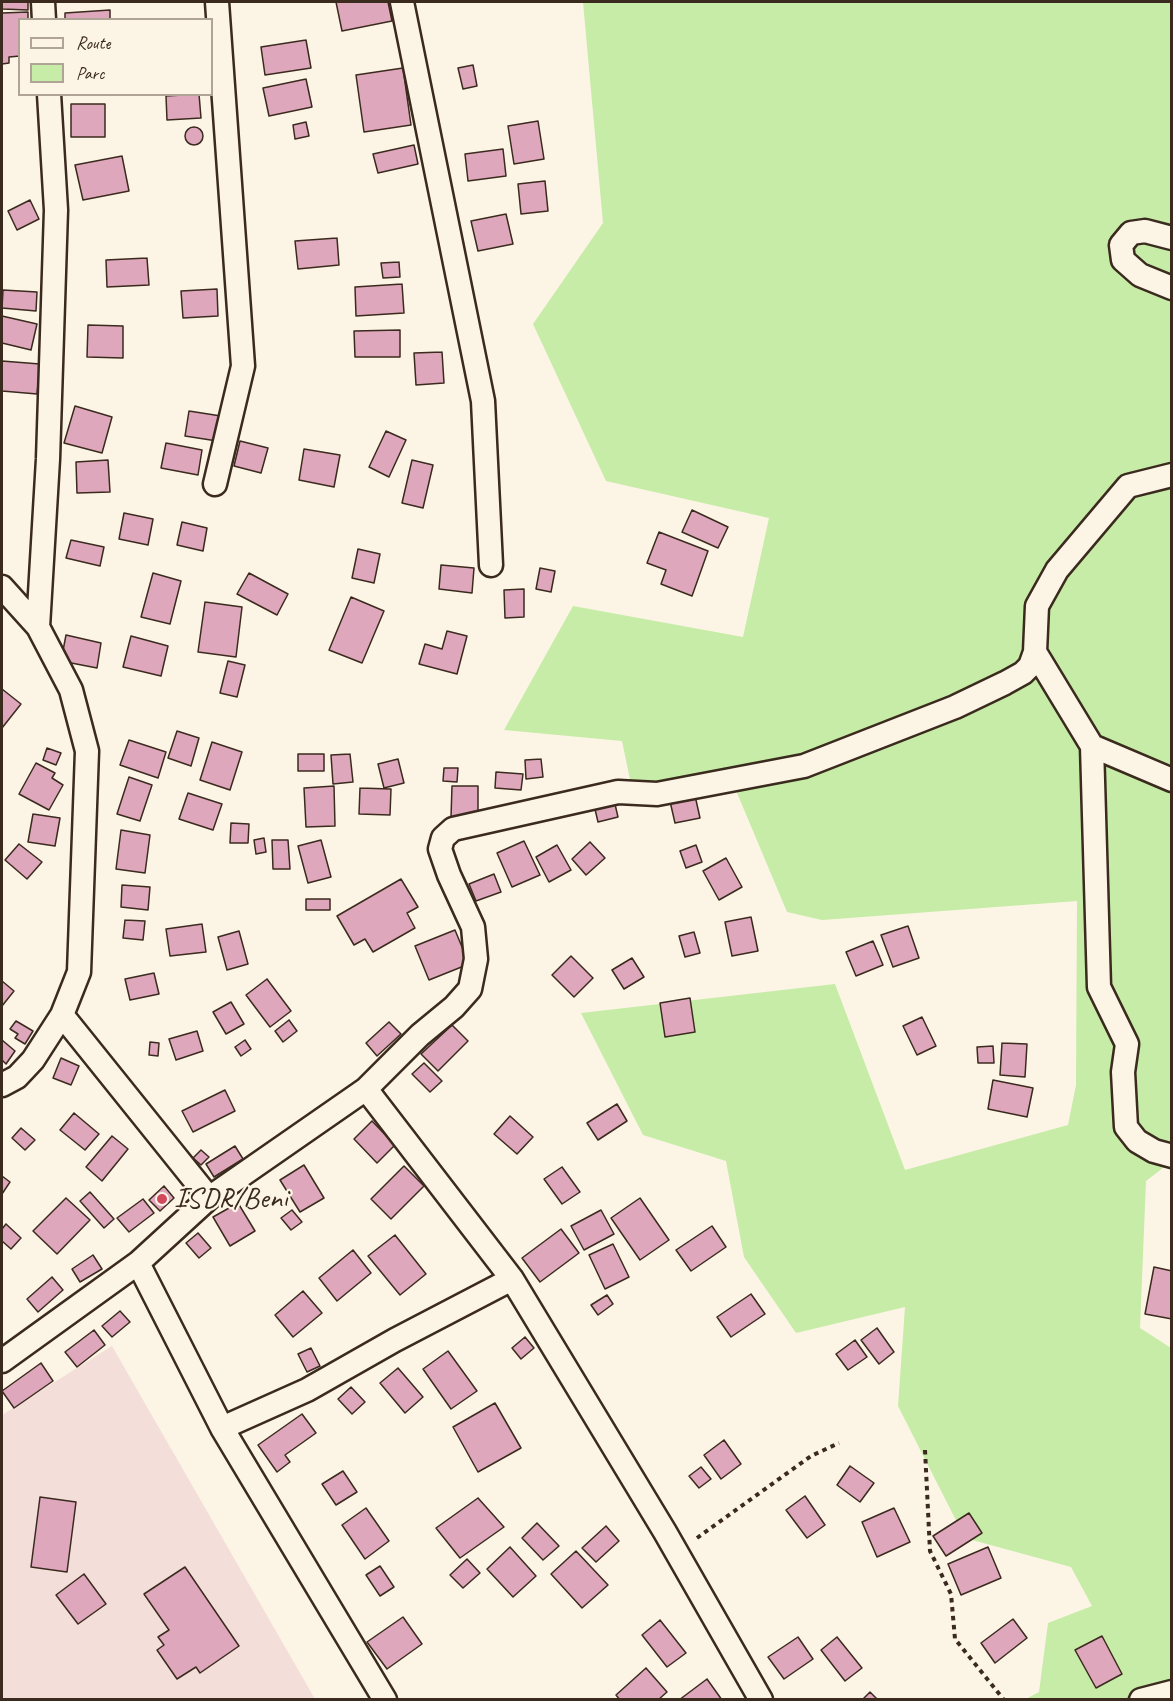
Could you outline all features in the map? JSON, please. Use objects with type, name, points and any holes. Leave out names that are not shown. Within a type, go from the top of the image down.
[{"type":"street","points":[[43,2],[44,18]]},
{"type":"street","points":[[215,484],[243,366],[217,2]]},
{"type":"street","points":[[402,2],[483,401],[491,565]]},
{"type":"street","points":[[38,627],[48,459],[56,210],[49,96]]},
{"type":"street","points":[[1172,238],[1145,231],[1131,233],[1121,244],[1124,260],[1140,275],[1172,288]]},
{"type":"street","points":[[2,1361],[138,1263],[209,1198],[366,1089],[420,1035],[454,1007],[470,989],[476,959],[472,927],[440,849],[443,838],[453,829],[618,792],[657,794],[804,766],[955,707],[1005,683],[1023,674],[1030,666],[1035,652],[1037,606],[1057,570],[1128,486],[1172,475]]},
{"type":"street","points":[[2,587],[38,627],[71,690],[87,751],[79,972],[62,1015],[33,1060],[17,1077],[2,1085]]},
{"type":"street","points":[[1035,652],[1092,746],[1099,987],[1127,1044],[1123,1072],[1126,1127],[1137,1141],[1154,1151],[1172,1156]]},
{"type":"street","points":[[1092,746],[1172,780]]},
{"type":"street","points":[[62,1015],[209,1198]]},
{"type":"street","points":[[366,1089],[512,1279],[677,1553],[761,1700]]},
{"type":"street","points":[[138,1263],[222,1428],[385,1700]]},
{"type":"street","points":[[222,1428],[307,1390],[395,1340],[512,1279]]},
{"type":"street","points":[[1141,1700],[1172,1692]]},
{"type":"path","points":[[677,1553],[811,1456],[839,1443]]},
{"type":"path","points":[[925,1450],[930,1551],[951,1594],[955,1639],[1004,1700]]},
{"type":"shaded area","points":[[112,1346],[315,1699],[2,1700],[2,1415]]},
{"type":"green space","points":[[583,2],[1171,2],[1172,1161],[1146,1181],[1140,1328],[1171,1348],[1171,1699],[1026,1699],[1039,1692],[1048,1623],[1092,1606],[1071,1567],[965,1538],[898,1406],[905,1307],[796,1333],[744,1257],[726,1161],[643,1135],[581,1013],[835,984],[905,1170],[1068,1125],[1076,1085],[1077,901],[822,920],[787,912],[727,769],[632,789],[622,741],[504,730],[573,606],[743,637],[769,518],[606,481],[533,324],[603,223]]},
{"type":"building","points":[[2,2],[28,2],[28,10],[2,9]]},
{"type":"building","points":[[336,2],[388,2],[392,21],[342,31]]},
{"type":"building","points":[[110,10],[110,18],[65,18],[65,13]]},
{"type":"building","points":[[28,12],[28,18],[18,18],[18,56],[9,57],[9,63],[2,64],[2,13]]},
{"type":"building","points":[[306,40],[311,68],[265,75],[261,47]]},
{"type":"building","points":[[473,65],[477,86],[463,89],[458,68]]},
{"type":"building","points":[[403,68],[411,125],[364,132],[356,75]]},
{"type":"building","points":[[306,79],[312,107],[269,116],[263,88]]},
{"type":"building","points":[[166,96],[199,96],[201,118],[167,120]]},
{"type":"building","points":[[71,104],[105,104],[105,137],[71,137]]},
{"type":"building","points":[[538,121],[544,159],[514,164],[508,126]]},
{"type":"building","points":[[306,122],[309,136],[295,139],[293,125]]},
{"type":"building","points":[[194,127],[200,130],[203,136],[200,142],[194,145],[188,142],[185,136],[188,130]]},
{"type":"building","points":[[414,145],[418,164],[378,173],[373,154]]},
{"type":"building","points":[[503,149],[506,176],[468,181],[465,154]]},
{"type":"building","points":[[122,156],[129,191],[83,200],[75,165]]},
{"type":"building","points":[[545,181],[548,211],[521,214],[518,184]]},
{"type":"building","points":[[30,200],[39,219],[17,230],[8,211]]},
{"type":"building","points":[[506,214],[513,244],[478,251],[471,221]]},
{"type":"building","points":[[337,238],[339,265],[298,269],[295,241]]},
{"type":"building","points":[[147,258],[149,285],[107,287],[106,260]]},
{"type":"building","points":[[399,262],[400,277],[383,278],[381,263]]},
{"type":"building","points":[[402,284],[404,313],[356,316],[355,287]]},
{"type":"building","points":[[217,289],[218,316],[183,318],[181,291]]},
{"type":"building","points":[[3,290],[37,292],[36,311],[2,308]]},
{"type":"building","points":[[2,316],[37,324],[31,350],[2,343]]},
{"type":"building","points":[[88,325],[123,326],[123,358],[87,357]]},
{"type":"building","points":[[400,330],[400,357],[355,357],[354,331]]},
{"type":"building","points":[[442,352],[444,383],[416,385],[414,353]]},
{"type":"building","points":[[2,361],[40,364],[37,394],[2,391]]},
{"type":"building","points":[[75,406],[112,417],[102,453],[64,443]]},
{"type":"building","points":[[189,411],[221,416],[217,441],[185,436]]},
{"type":"building","points":[[386,431],[406,440],[389,477],[369,467]]},
{"type":"building","points":[[240,441],[268,448],[261,473],[234,466]]},
{"type":"building","points":[[166,443],[202,450],[198,475],[161,468]]},
{"type":"building","points":[[304,449],[340,455],[334,487],[299,480]]},
{"type":"building","points":[[108,460],[110,492],[77,493],[76,462]]},
{"type":"building","points":[[412,460],[433,465],[423,508],[402,503]]},
{"type":"building","points":[[692,510],[728,527],[718,548],[682,532]]},
{"type":"building","points":[[124,513],[153,519],[148,545],[119,539]]},
{"type":"building","points":[[182,522],[207,528],[203,551],[177,545]]},
{"type":"building","points":[[659,532],[708,551],[692,596],[661,584],[666,570],[647,563]]},
{"type":"building","points":[[71,540],[104,547],[100,566],[66,558]]},
{"type":"building","points":[[358,549],[380,554],[374,583],[352,578]]},
{"type":"building","points":[[441,565],[474,568],[472,593],[439,589]]},
{"type":"building","points":[[540,568],[555,571],[551,592],[536,589]]},
{"type":"building","points":[[153,573],[181,581],[170,624],[141,617]]},
{"type":"building","points":[[249,573],[288,594],[277,615],[237,594]]},
{"type":"building","points":[[524,589],[524,617],[505,618],[504,590]]},
{"type":"building","points":[[351,597],[384,611],[362,663],[329,650]]},
{"type":"building","points":[[205,602],[242,607],[236,657],[198,652]]},
{"type":"building","points":[[447,631],[467,636],[457,674],[419,664],[425,644],[442,649]]},
{"type":"building","points":[[66,635],[101,643],[97,668],[61,661]]},
{"type":"building","points":[[131,636],[168,646],[161,676],[123,667]]},
{"type":"building","points":[[228,661],[245,665],[237,697],[220,693]]},
{"type":"building","points":[[2,689],[21,704],[2,728]]},
{"type":"building","points":[[177,731],[199,738],[191,766],[168,758]]},
{"type":"building","points":[[129,740],[166,752],[158,778],[120,765]]},
{"type":"building","points":[[212,742],[242,752],[230,790],[200,780]]},
{"type":"building","points":[[47,748],[61,753],[56,765],[43,760]]},
{"type":"building","points":[[298,754],[324,754],[324,771],[298,771]]},
{"type":"building","points":[[350,754],[353,782],[333,784],[331,755]]},
{"type":"building","points":[[398,759],[404,783],[384,788],[378,764]]},
{"type":"building","points":[[541,759],[543,777],[526,779],[525,760]]},
{"type":"building","points":[[36,763],[55,773],[52,778],[63,785],[49,810],[19,794]]},
{"type":"building","points":[[444,768],[458,768],[457,782],[443,781]]},
{"type":"building","points":[[496,772],[523,774],[521,790],[495,788]]},
{"type":"building","points":[[129,777],[152,785],[140,821],[117,814]]},
{"type":"building","points":[[334,786],[335,826],[306,827],[304,788]]},
{"type":"building","points":[[452,786],[478,786],[478,817],[451,817]]},
{"type":"building","points":[[360,788],[391,789],[390,815],[359,814]]},
{"type":"building","points":[[694,791],[700,818],[675,823],[669,797]]},
{"type":"building","points":[[188,793],[222,804],[213,830],[179,819]]},
{"type":"building","points":[[614,800],[618,817],[598,822],[594,805]]},
{"type":"building","points":[[33,814],[60,818],[55,846],[28,842]]},
{"type":"building","points":[[231,823],[249,824],[248,843],[230,843]]},
{"type":"building","points":[[121,830],[150,835],[145,873],[116,869]]},
{"type":"building","points":[[264,838],[266,852],[256,854],[254,840]]},
{"type":"building","points":[[272,840],[288,840],[290,869],[273,869]]},
{"type":"building","points":[[321,840],[331,877],[308,883],[298,846]]},
{"type":"building","points":[[524,841],[540,875],[512,887],[497,853]]},
{"type":"building","points":[[590,842],[605,858],[586,875],[572,859]]},
{"type":"building","points":[[19,844],[42,862],[27,879],[5,860]]},
{"type":"building","points":[[557,845],[571,870],[549,882],[536,857]]},
{"type":"building","points":[[696,845],[702,862],[686,868],[680,851]]},
{"type":"building","points":[[726,858],[742,887],[719,900],[703,871]]},
{"type":"building","points":[[494,874],[501,892],[476,901],[469,884]]},
{"type":"building","points":[[401,879],[418,907],[407,913],[415,928],[373,952],[365,939],[354,945],[337,916]]},
{"type":"building","points":[[122,885],[150,887],[148,910],[121,907]]},
{"type":"building","points":[[306,899],[330,899],[330,910],[306,910]]},
{"type":"building","points":[[751,917],[758,951],[732,956],[725,922]]},
{"type":"building","points":[[125,920],[145,921],[143,940],[123,938]]},
{"type":"building","points":[[202,924],[206,952],[170,956],[166,929]]},
{"type":"building","points":[[908,926],[919,958],[893,967],[881,935]]},
{"type":"building","points":[[455,930],[469,964],[429,980],[415,946]]},
{"type":"building","points":[[239,931],[248,964],[227,970],[218,937]]},
{"type":"building","points":[[694,932],[700,953],[685,957],[679,936]]},
{"type":"building","points":[[873,941],[883,965],[856,976],[846,952]]},
{"type":"building","points":[[571,956],[593,978],[574,997],[552,975]]},
{"type":"building","points":[[632,958],[644,977],[624,989],[612,970]]},
{"type":"building","points":[[154,973],[159,994],[130,1000],[125,979]]},
{"type":"building","points":[[267,979],[291,1011],[270,1027],[246,995]]},
{"type":"building","points":[[2,981],[14,991],[2,1006]]},
{"type":"building","points":[[690,998],[695,1032],[665,1037],[660,1003]]},
{"type":"building","points":[[231,1002],[244,1024],[226,1034],[213,1012]]},
{"type":"building","points":[[922,1017],[936,1046],[917,1055],[903,1026]]},
{"type":"building","points":[[289,1020],[297,1031],[283,1042],[275,1031]]},
{"type":"building","points":[[16,1021],[33,1031],[25,1044],[15,1038],[18,1034],[10,1029]]},
{"type":"building","points":[[389,1022],[401,1034],[377,1056],[366,1043]]},
{"type":"building","points":[[452,1025],[468,1041],[438,1071],[421,1054]]},
{"type":"building","points":[[197,1031],[203,1051],[176,1060],[169,1039]]},
{"type":"building","points":[[2,1040],[15,1051],[6,1064],[2,1060]]},
{"type":"building","points":[[245,1040],[251,1049],[241,1056],[235,1047]]},
{"type":"building","points":[[150,1042],[159,1043],[158,1056],[149,1055]]},
{"type":"building","points":[[1002,1043],[1027,1044],[1025,1077],[1000,1075]]},
{"type":"building","points":[[993,1046],[994,1063],[978,1063],[977,1047]]},
{"type":"building","points":[[61,1058],[79,1066],[71,1085],[53,1078]]},
{"type":"building","points":[[424,1063],[442,1081],[430,1092],[412,1074]]},
{"type":"building","points":[[993,1080],[1033,1088],[1027,1117],[988,1109]]},
{"type":"building","points":[[225,1090],[235,1111],[193,1132],[182,1111]]},
{"type":"building","points":[[617,1104],[627,1121],[598,1140],[587,1123]]},
{"type":"building","points":[[74,1113],[99,1134],[85,1150],[60,1130]]},
{"type":"building","points":[[510,1116],[533,1137],[517,1154],[494,1134]]},
{"type":"building","points":[[372,1121],[395,1145],[377,1163],[354,1139]]},
{"type":"building","points":[[21,1128],[35,1140],[25,1150],[12,1138]]},
{"type":"building","points":[[112,1136],[128,1149],[102,1181],[86,1167]]},
{"type":"building","points":[[235,1146],[243,1159],[214,1177],[206,1164]]},
{"type":"building","points":[[201,1150],[209,1157],[201,1165],[193,1158]]},
{"type":"building","points":[[304,1165],[324,1198],[300,1212],[280,1180]]},
{"type":"building","points":[[404,1166],[424,1186],[391,1219],[371,1199]]},
{"type":"building","points":[[562,1167],[580,1192],[562,1204],[544,1179]]},
{"type":"building","points":[[2,1176],[10,1182],[2,1194]]},
{"type":"building","name":"ISDR/Beni","points":[[164,1186],[174,1198],[160,1211],[149,1200]]},
{"type":"building","points":[[90,1192],[114,1219],[104,1228],[80,1201]]},
{"type":"building","points":[[66,1198],[90,1220],[57,1254],[33,1231]]},
{"type":"building","points":[[640,1198],[669,1240],[640,1260],[611,1218]]},
{"type":"building","points":[[143,1199],[154,1213],[129,1232],[117,1218]]},
{"type":"building","points":[[238,1203],[255,1231],[230,1246],[213,1217]]},
{"type":"building","points":[[292,1210],[302,1222],[291,1230],[281,1218]]},
{"type":"building","points":[[601,1210],[614,1234],[584,1250],[571,1226]]},
{"type":"building","points":[[6,1224],[21,1238],[11,1249],[2,1241],[2,1229]]},
{"type":"building","points":[[712,1226],[726,1247],[691,1271],[676,1250]]},
{"type":"building","points":[[561,1229],[579,1253],[540,1282],[522,1258]]},
{"type":"building","points":[[198,1233],[211,1248],[199,1258],[186,1243]]},
{"type":"building","points":[[395,1235],[426,1274],[400,1295],[368,1256]]},
{"type":"building","points":[[613,1244],[629,1277],[605,1289],[589,1255]]},
{"type":"building","points":[[353,1250],[371,1273],[337,1301],[319,1278]]},
{"type":"building","points":[[93,1255],[102,1269],[80,1282],[72,1269]]},
{"type":"building","points":[[1154,1267],[1172,1271],[1172,1319],[1145,1314]]},
{"type":"building","points":[[52,1277],[63,1290],[38,1312],[27,1299]]},
{"type":"building","points":[[303,1291],[322,1313],[293,1337],[275,1315]]},
{"type":"building","points":[[751,1294],[765,1314],[731,1337],[717,1317]]},
{"type":"building","points":[[607,1295],[613,1304],[598,1315],[591,1305]]},
{"type":"building","points":[[120,1311],[130,1322],[112,1337],[102,1326]]},
{"type":"building","points":[[877,1328],[894,1352],[879,1364],[861,1340]]},
{"type":"building","points":[[94,1330],[105,1345],[77,1367],[65,1352]]},
{"type":"building","points":[[525,1337],[534,1348],[521,1359],[512,1348]]},
{"type":"building","points":[[855,1340],[867,1357],[848,1370],[836,1354]]},
{"type":"building","points":[[311,1348],[320,1366],[307,1372],[298,1354]]},
{"type":"building","points":[[448,1351],[477,1391],[451,1409],[423,1369]]},
{"type":"building","points":[[41,1363],[53,1381],[14,1408],[2,1391]]},
{"type":"building","points":[[398,1368],[423,1397],[405,1413],[380,1383]]},
{"type":"building","points":[[351,1387],[365,1402],[352,1414],[338,1399]]},
{"type":"building","points":[[495,1403],[521,1448],[478,1472],[453,1427]]},
{"type":"building","points":[[302,1414],[316,1433],[285,1455],[290,1462],[277,1472],[258,1445]]},
{"type":"building","points":[[724,1440],[741,1464],[721,1479],[704,1455]]},
{"type":"building","points":[[850,1466],[874,1483],[860,1502],[837,1485]]},
{"type":"building","points":[[701,1467],[711,1479],[699,1488],[689,1476]]},
{"type":"building","points":[[343,1471],[357,1492],[336,1505],[322,1484]]},
{"type":"building","points":[[805,1496],[825,1525],[807,1538],[786,1510]]},
{"type":"building","points":[[40,1497],[76,1502],[67,1572],[31,1567]]},
{"type":"building","points":[[478,1498],[504,1527],[460,1558],[436,1528]]},
{"type":"building","points":[[366,1508],[389,1541],[365,1559],[342,1525]]},
{"type":"building","points":[[894,1508],[910,1542],[877,1557],[862,1522]]},
{"type":"building","points":[[969,1513],[982,1533],[946,1556],[933,1536]]},
{"type":"building","points":[[537,1523],[559,1546],[543,1560],[522,1538]]},
{"type":"building","points":[[606,1526],[619,1541],[596,1562],[582,1548]]},
{"type":"building","points":[[510,1547],[536,1576],[513,1597],[487,1569]]},
{"type":"building","points":[[988,1547],[1001,1578],[961,1595],[948,1564]]},
{"type":"building","points":[[576,1551],[608,1585],[582,1608],[551,1574]]},
{"type":"building","points":[[467,1559],[480,1573],[463,1588],[450,1575]]},
{"type":"building","points":[[380,1566],[394,1587],[380,1596],[366,1575]]},
{"type":"building","points":[[185,1567],[239,1646],[200,1673],[196,1667],[177,1679],[157,1650],[164,1645],[158,1637],[169,1630],[144,1594]]},
{"type":"building","points":[[84,1574],[106,1604],[78,1624],[56,1595]]},
{"type":"building","points":[[403,1617],[422,1644],[387,1669],[367,1642]]},
{"type":"building","points":[[1013,1619],[1027,1638],[995,1663],[981,1643]]},
{"type":"building","points":[[660,1620],[686,1653],[667,1667],[642,1635]]},
{"type":"building","points":[[1102,1636],[1122,1674],[1096,1688],[1075,1650]]},
{"type":"building","points":[[798,1637],[813,1659],[784,1679],[768,1657]]},
{"type":"building","points":[[837,1637],[862,1668],[845,1681],[821,1650]]},
{"type":"building","points":[[646,1668],[667,1692],[658,1700],[620,1700],[616,1695]]},
{"type":"building","points":[[707,1679],[722,1700],[679,1700]]},
{"type":"building","points":[[870,1692],[878,1700],[862,1700]]},
{"type":"place","name":"ISDR/Beni","points":[[162,1199]]}]
